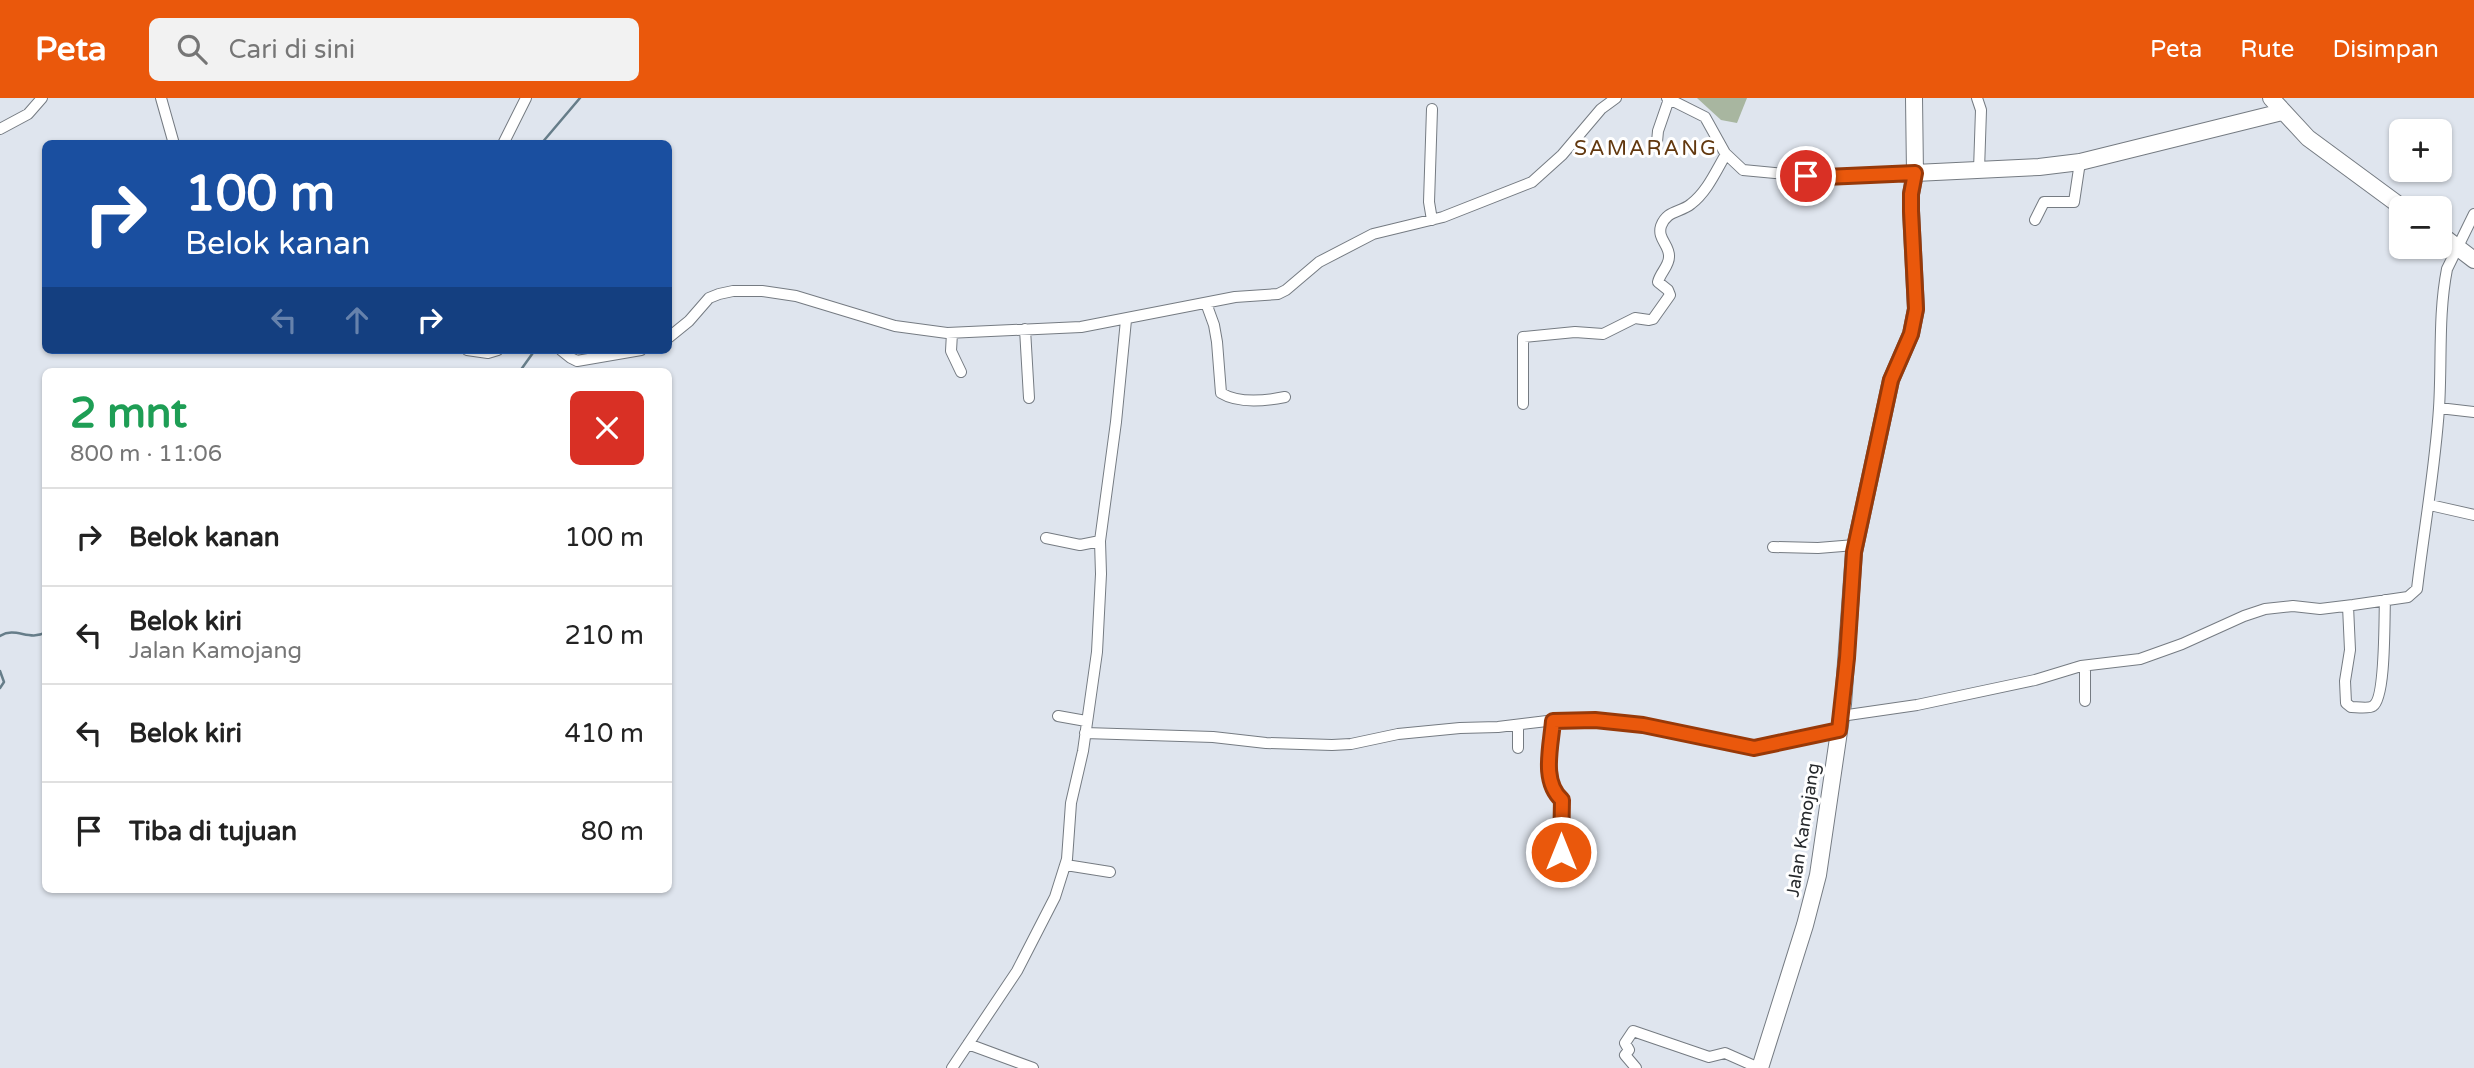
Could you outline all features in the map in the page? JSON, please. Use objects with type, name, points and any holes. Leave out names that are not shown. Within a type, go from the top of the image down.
[{"type":"main road","name":"Jalan Kamojang","points":[[1759,1068],[1814,895],[1840,723],[1855,545],[1891,380],[1911,334],[1916,309],[1911,211],[1915,173],[1914,98]]},
{"type":"main road","points":[[2271,98],[2282,112],[2326,152],[2389,198]]},
{"type":"main road","points":[[1915,173],[2039,167],[2080,162],[2282,112]]},
{"type":"main road","points":[[2452,243],[2474,260]]},
{"type":"street","points":[[0,129],[28,114],[42,98]]},
{"type":"street","points":[[161,98],[173,140]]},
{"type":"street","points":[[505,140],[526,98]]},
{"type":"street","points":[[672,335],[709,299],[719,294],[741,290],[796,296],[895,326],[952,333],[1081,327],[1206,303],[1281,293],[1319,261],[1366,237],[1432,220],[1532,182],[1562,155],[1601,109],[1616,98]]},
{"type":"street","points":[[1657,142],[1668,98],[1705,117],[1726,154],[1738,168],[1816,177],[1915,173]]},
{"type":"street","points":[[1977,98],[1981,110],[1979,170]]},
{"type":"street","points":[[1432,220],[1429,202],[1433,109]]},
{"type":"street","points":[[1523,404],[1523,337],[1575,332],[1603,334],[1635,318],[1653,319],[1670,295],[1658,282],[1669,257],[1669,252],[1661,240],[1662,223],[1673,211],[1688,206],[1701,194],[1726,154]]},
{"type":"street","points":[[2035,220],[2044,202],[2074,202],[2080,162]]},
{"type":"street","points":[[1085,733],[1332,745],[1351,744],[1398,734],[1595,720],[1643,725],[1754,748],[1840,723],[2035,680],[2064,670],[2140,659],[2265,609],[2293,606],[2320,609],[2408,597],[2417,589],[2430,505],[2439,408],[2441,303],[2447,269],[2474,214]]},
{"type":"street","points":[[1206,303],[1216,334],[1221,393],[1243,399],[1268,400],[1285,397]]},
{"type":"street","points":[[952,1068],[1017,971],[1055,897],[1066,865],[1071,803],[1097,652],[1100,541],[1126,320]]},
{"type":"street","points":[[1025,329],[1029,398]]},
{"type":"street","points":[[952,333],[951,351],[961,372]]},
{"type":"street","points":[[565,354],[577,361],[618,354]]},
{"type":"street","points":[[2439,408],[2474,412]]},
{"type":"street","points":[[2430,505],[2474,515]]},
{"type":"street","points":[[1046,538],[1080,545],[1100,541]]},
{"type":"street","points":[[1773,547],[1855,545]]},
{"type":"street","points":[[2347,606],[2350,650],[2345,681],[2346,703],[2351,707],[2371,706],[2375,704],[2380,690],[2385,600]]},
{"type":"street","points":[[2085,666],[2085,701]]},
{"type":"street","points":[[1058,716],[1086,721]]},
{"type":"street","points":[[1553,721],[1549,780],[1555,794],[1562,800],[1561,852]]},
{"type":"street","points":[[1518,724],[1518,748]]},
{"type":"street","points":[[1066,865],[1110,872]]},
{"type":"street","points":[[1636,1068],[1625,1055],[1629,1050],[1625,1043],[1633,1031],[1709,1057],[1725,1053],[1759,1068]]},
{"type":"street","points":[[968,1044],[1033,1068]]},
{"type":"green space","points":[[1697,98],[1747,98],[1737,123],[1721,120]]},
{"type":"waterway","points":[[544,140],[580,98]]},
{"type":"waterway","points":[[522,368],[532,354]]},
{"type":"waterway","points":[[0,636],[6,633],[42,634]]},
{"type":"waterway","points":[[0,671],[4,682],[0,688]]},
{"type":"district","name":"SAMARANG","points":[[1646,148]]},
{"type":"route","points":[[1561,852],[1562,800],[1555,794],[1549,780],[1553,721],[1595,720],[1643,725],[1754,748],[1839,730],[1854,552],[1891,380],[1911,334],[1916,309],[1911,211],[1915,173],[1806,176]]}]
